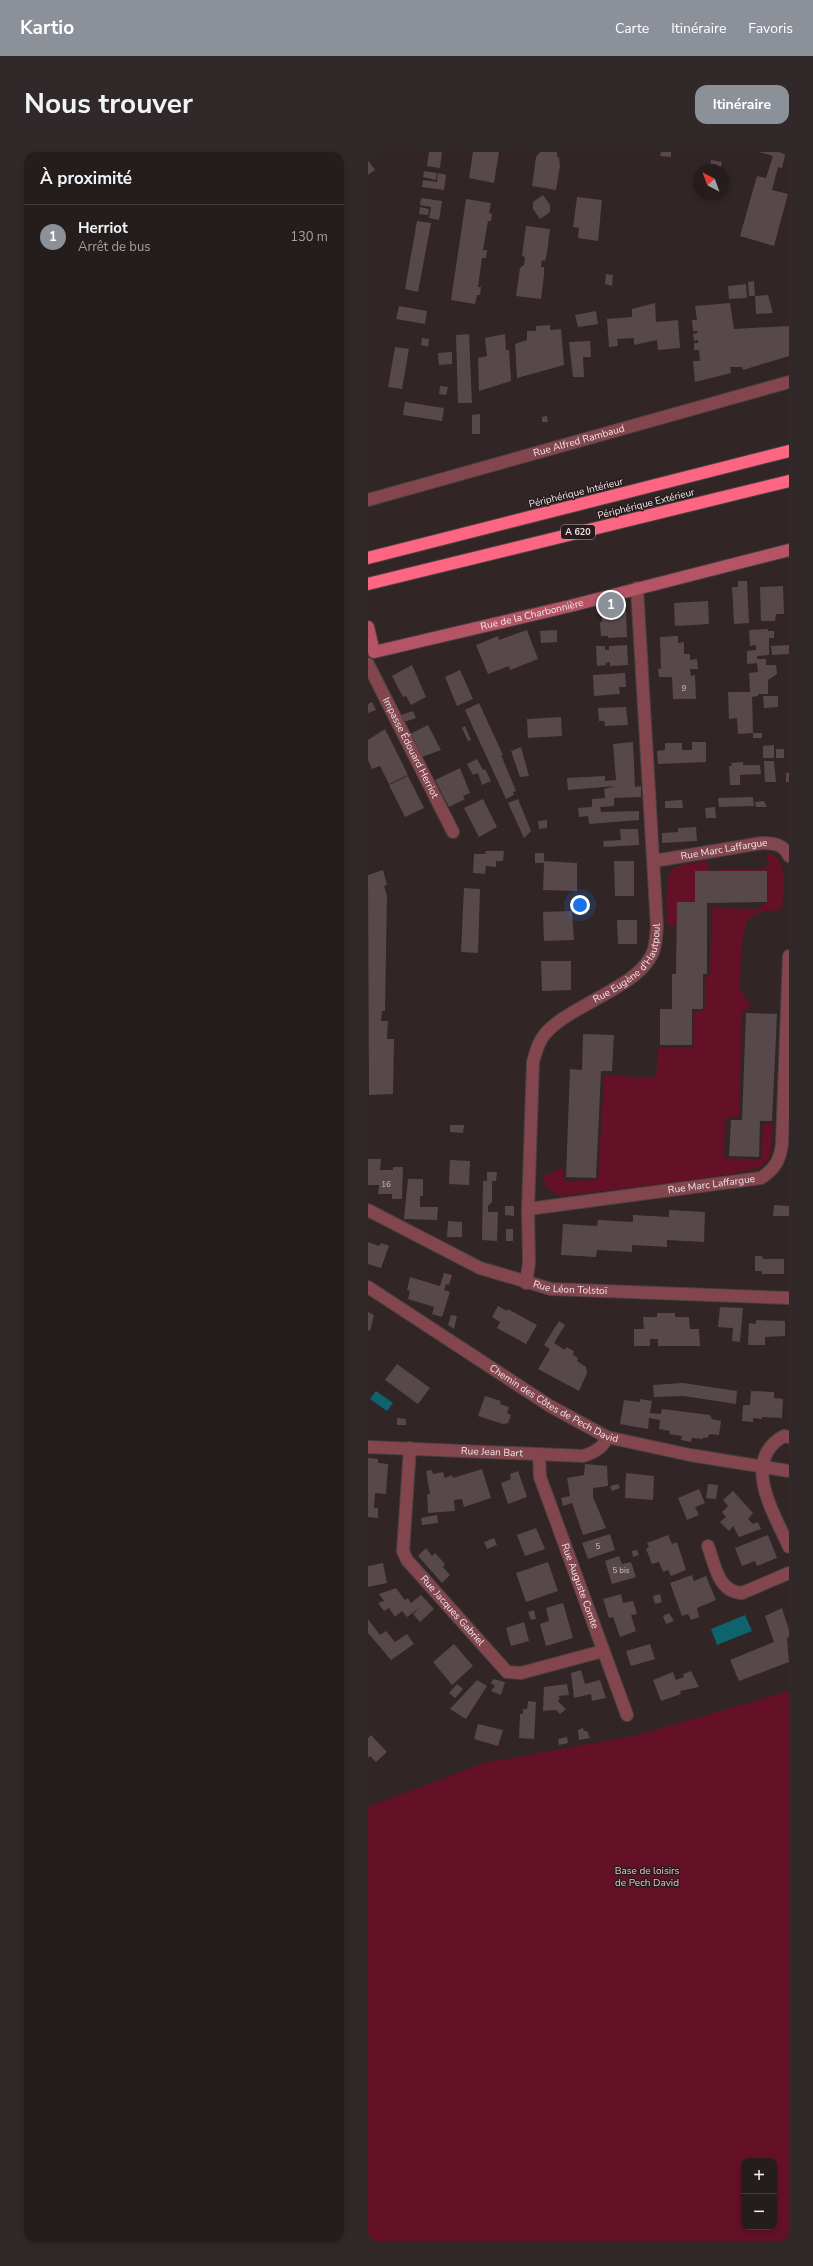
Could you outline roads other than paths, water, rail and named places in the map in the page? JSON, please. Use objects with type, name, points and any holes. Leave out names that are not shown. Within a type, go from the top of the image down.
[{"type":"highway","name":"Périphérique Intérieur","points":[[368,558],[789,451]]},
{"type":"highway","name":"Périphérique Extérieur","points":[[368,584],[789,481]]},
{"type":"street","name":"Rue Alfred Rambaud","points":[[368,500],[789,382]]},
{"type":"street","name":"Rue de la Charbonnière","points":[[371,653],[789,550]]},
{"type":"street","name":"Rue Eugène d'Hautpoul","points":[[526,1283],[529,1263],[528,1209],[533,1062],[537,1046],[544,1035],[557,1022],[629,979],[644,966],[654,950],[657,927],[654,861],[637,588]]},
{"type":"street","points":[[368,627],[371,653]]},
{"type":"street","name":"Impasse Édouard Herriot","points":[[368,664],[453,832]]},
{"type":"street","name":"Rue Marc Laffargue","points":[[654,861],[762,843],[776,844],[786,850],[789,856]]},
{"type":"street","name":"Rue Marc Laffargue","points":[[528,1209],[761,1178],[772,1171],[780,1158],[782,1144],[789,956]]},
{"type":"street","name":"Rue Léon Tolstoï","points":[[368,1210],[480,1268],[526,1283],[551,1289],[789,1298]]},
{"type":"street","name":"Chemin des Côtes de Pech David","points":[[368,1288],[550,1406],[607,1437],[669,1451],[789,1471]]},
{"type":"street","points":[[789,1437],[784,1436],[772,1442],[761,1466],[764,1489],[789,1547]]},
{"type":"street","name":"Rue Jean Bart","points":[[368,1447],[583,1456],[594,1452],[606,1441],[607,1437]]},
{"type":"street","name":"Rue Jacques Gabriel","points":[[410,1448],[404,1551],[406,1560],[507,1672],[521,1673],[603,1651]]},
{"type":"street","name":"Rue Auguste Comte","points":[[539,1454],[540,1477],[627,1715]]},
{"type":"street","points":[[708,1546],[722,1583],[735,1593],[742,1593],[789,1573]]},
{"type":"water","points":[[376,1391],[393,1403],[387,1411],[370,1399]]},
{"type":"water","points":[[745,1615],[752,1631],[717,1645],[711,1629]]},
{"type":"place","name":"Herriot","points":[[611,605]]},
{"type":"park label","name":"Base de loisirs de Pech David","points":[[647,1876]]}]
